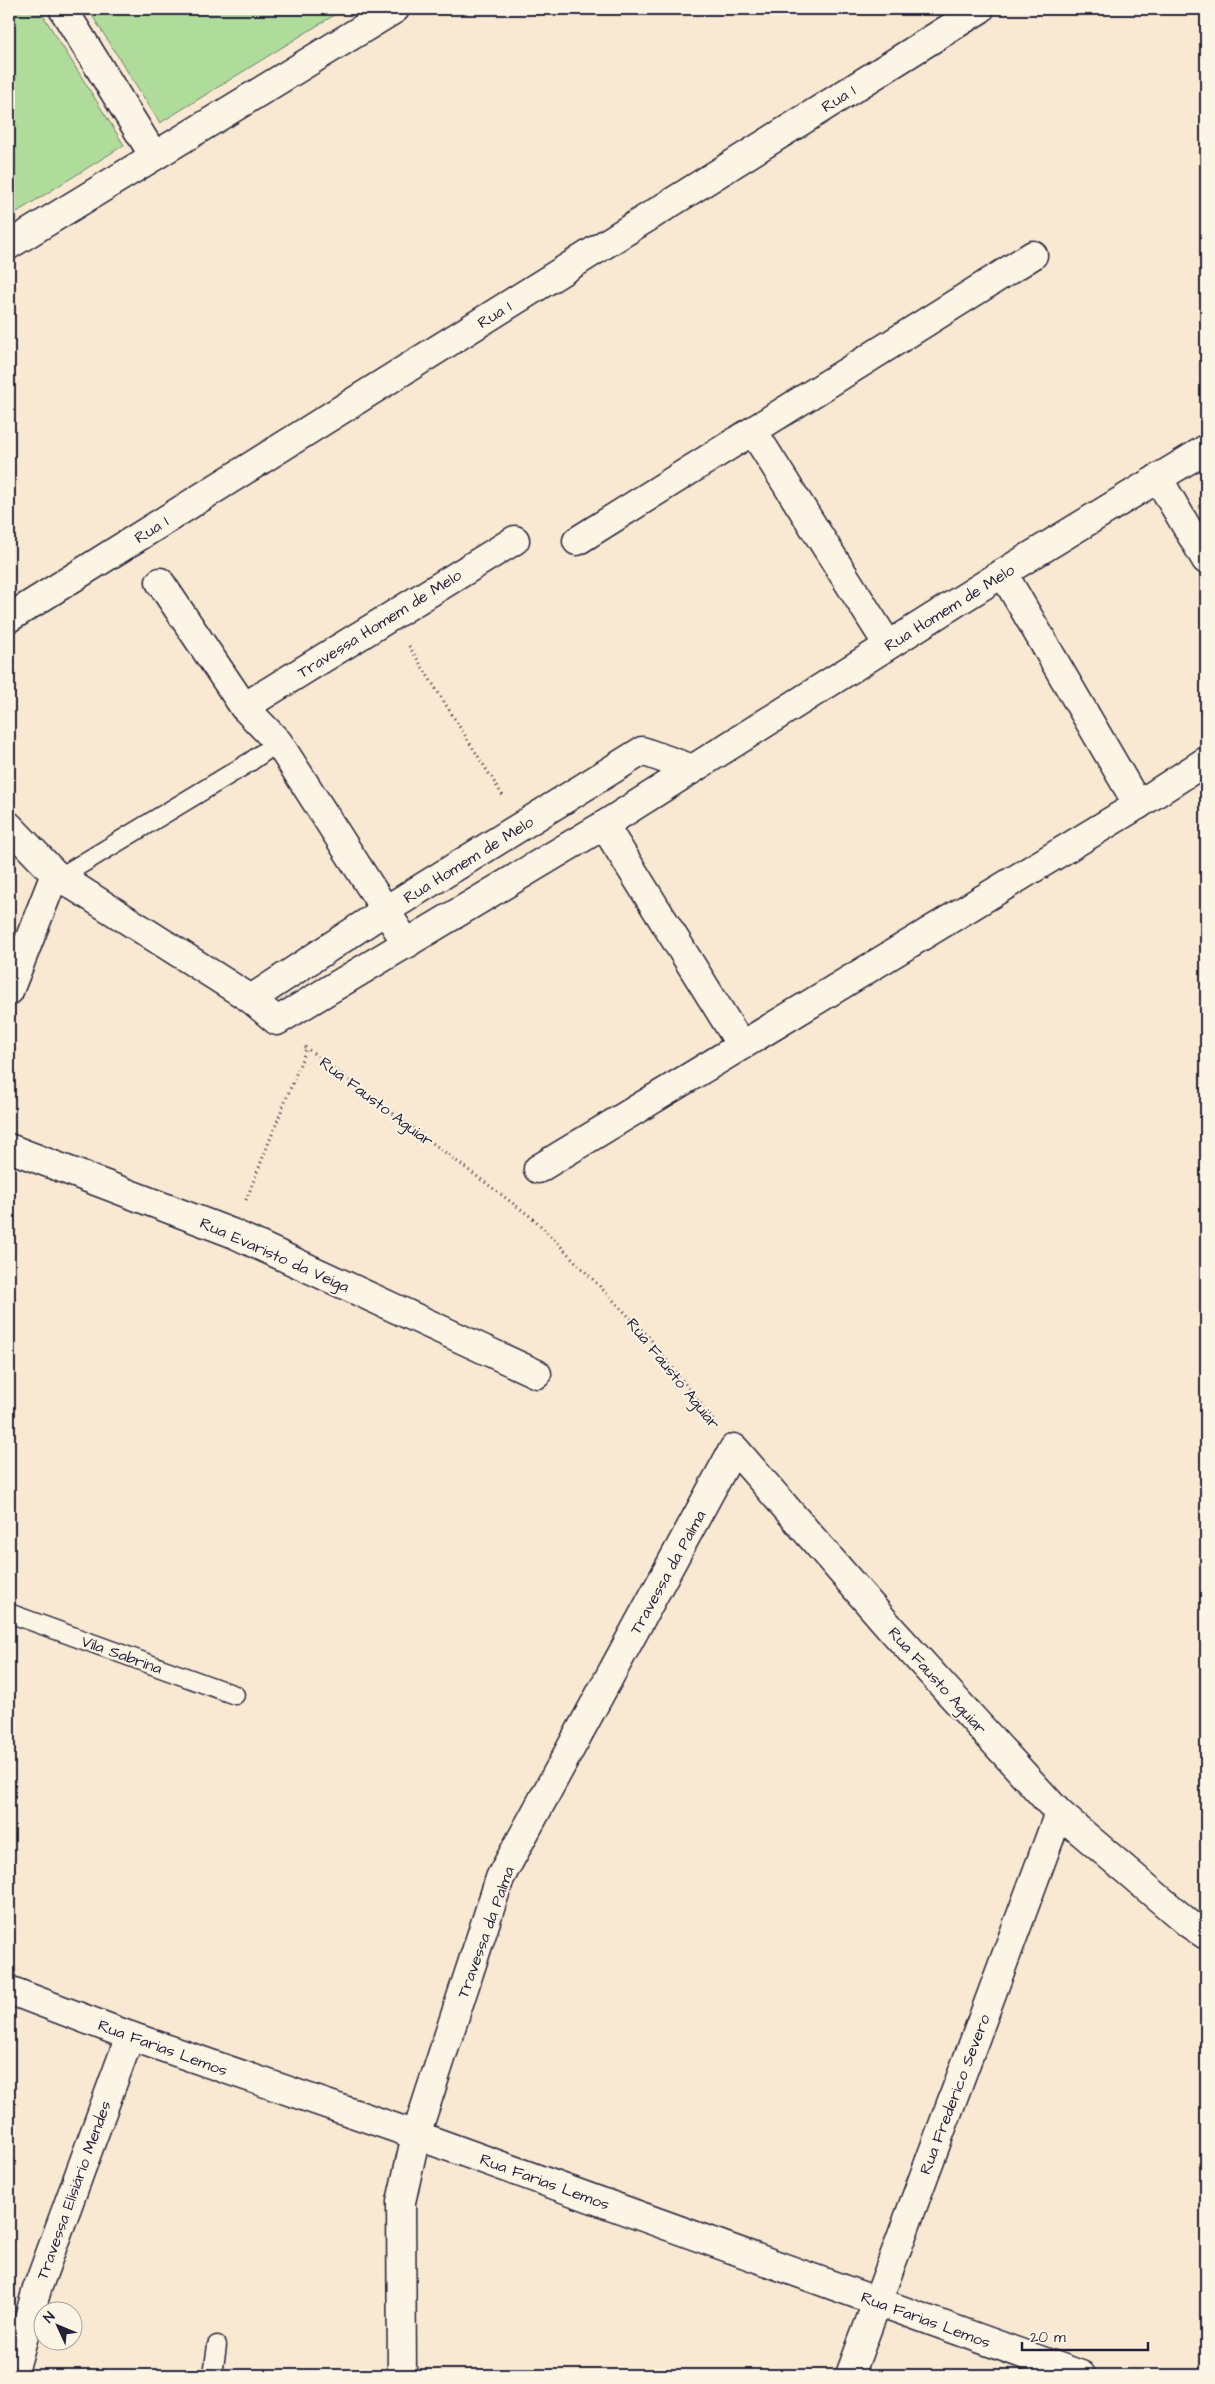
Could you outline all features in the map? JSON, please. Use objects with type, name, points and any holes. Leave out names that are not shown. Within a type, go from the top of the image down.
[{"type":"street","points":[[63,9],[154,156]]},
{"type":"street","points":[[9,245],[396,9]]},
{"type":"street","name":"Rua 1","points":[[9,618],[980,9]]},
{"type":"street","points":[[577,541],[1033,255]]},
{"type":"street","points":[[753,431],[888,645]]},
{"type":"street","name":"Rua Homem de Melo","points":[[278,1021],[604,825],[1003,573],[1206,449]]},
{"type":"street","points":[[1158,478],[1206,560]]},
{"type":"street","name":"Travessa Homem de Melo","points":[[244,707],[515,540]]},
{"type":"street","points":[[1003,573],[1138,805]]},
{"type":"street","points":[[160,582],[244,707],[278,742],[407,944]]},
{"type":"street","name":"Rua Homem de Melo","points":[[252,999],[386,910],[642,751],[693,769]]},
{"type":"street","points":[[538,1169],[1138,805],[1206,761]]},
{"type":"street","points":[[604,825],[741,1045]]},
{"type":"street","points":[[9,826],[57,875],[252,999],[278,1021]]},
{"type":"street","points":[[9,991],[57,875]]},
{"type":"street","name":"Rua Evaristo da Veiga","points":[[9,1148],[232,1233],[537,1374]]},
{"type":"street","name":"Rua Fausto Aguiar","points":[[734,1448],[893,1631],[1060,1813],[1188,1923],[1206,1935]]},
{"type":"street","name":"Travessa da Palma","points":[[402,2375],[401,2202],[416,2135],[500,1878],[734,1448]]},
{"type":"street","name":"Rua Frederico Severo","points":[[850,2375],[1060,1813]]},
{"type":"street","name":"Rua Farias Lemos","points":[[9,1990],[130,2036],[416,2135],[1081,2375]]},
{"type":"street","name":"Travessa Elisiário Mendes","points":[[13,2375],[37,2289],[130,2036]]},
{"type":"lane","points":[[57,875],[250,762],[278,742]]},
{"type":"lane","name":"Vila Sabrina","points":[[9,1613],[235,1694]]},
{"type":"lane","points":[[213,2375],[217,2345]]},
{"type":"path","points":[[391,616],[522,826]]},
{"type":"path","name":"Rua Fausto Aguiar","points":[[278,1021],[306,1049],[535,1220],[648,1336],[734,1448]]},
{"type":"path","points":[[232,1233],[306,1049]]},
{"type":"green space","points":[[9,9],[39,9],[124,145],[9,217]]},
{"type":"green space","points":[[88,9],[344,9],[160,123]]}]
